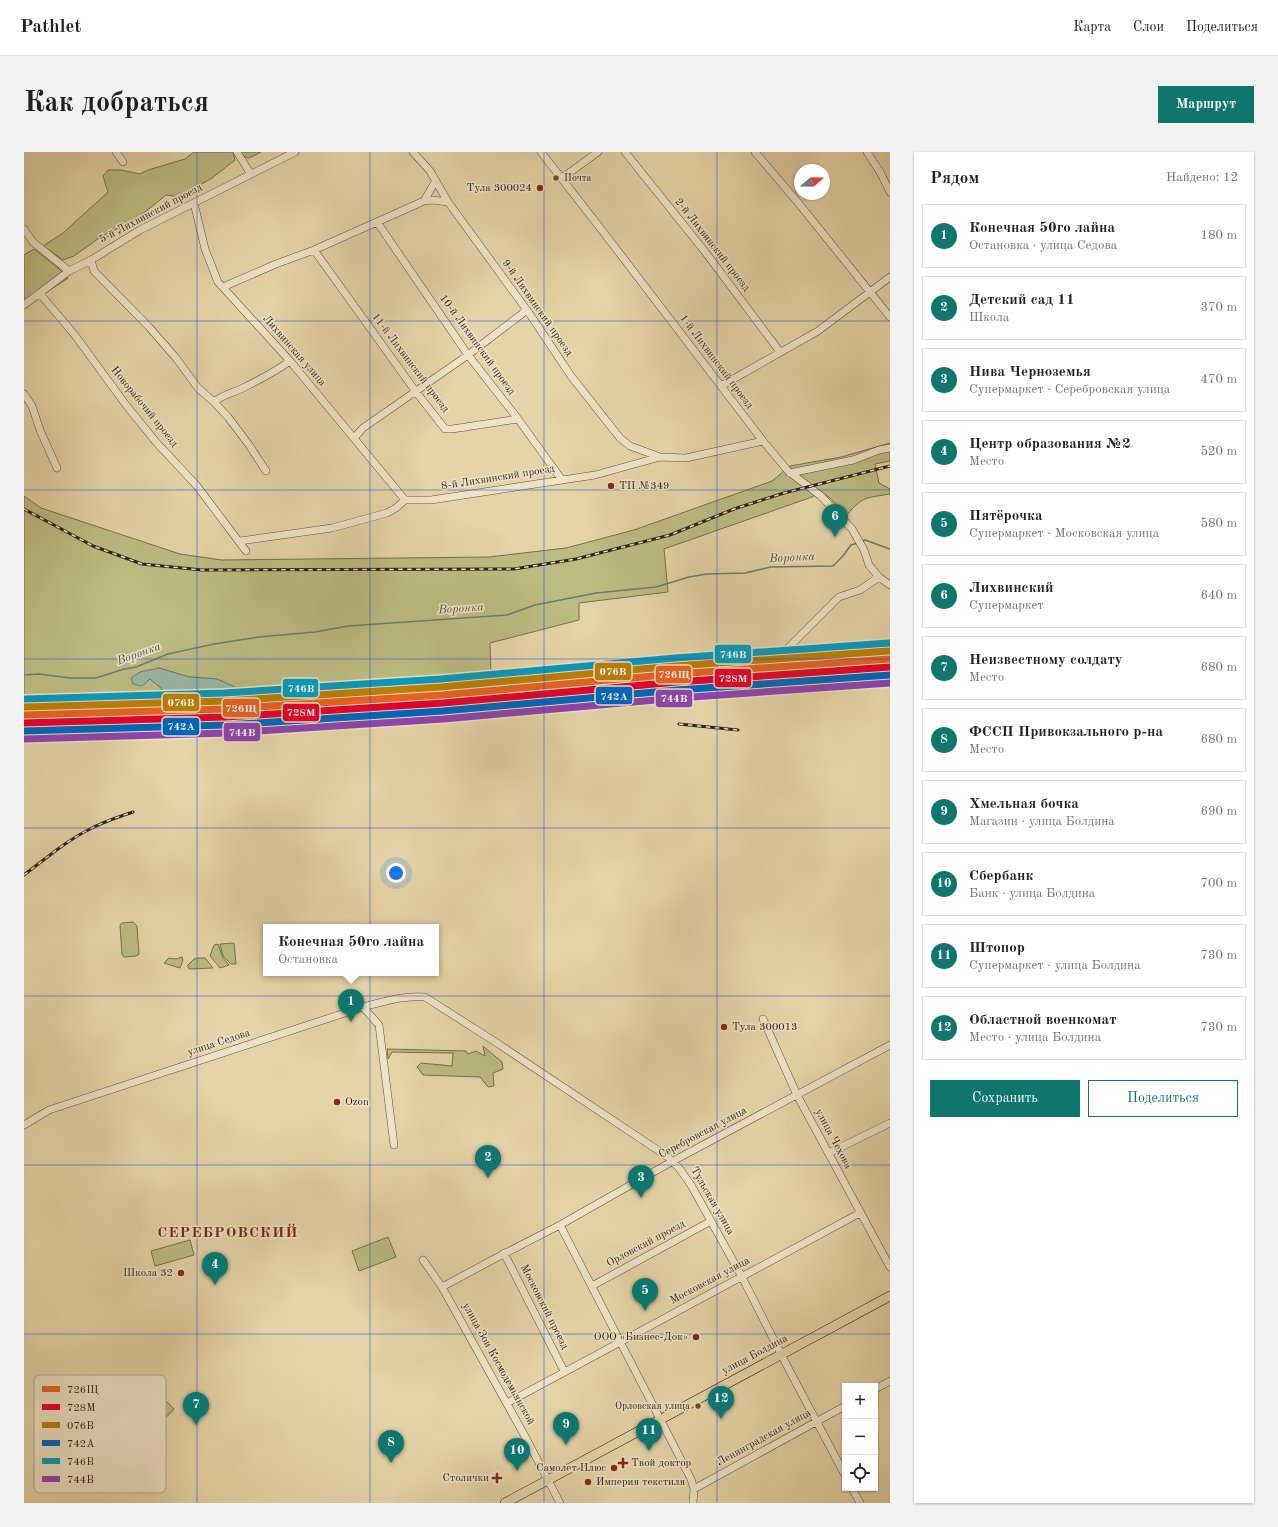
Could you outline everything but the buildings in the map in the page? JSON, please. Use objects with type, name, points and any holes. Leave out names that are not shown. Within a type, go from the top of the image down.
[{"type":"main road","name":"улица Болдина","points":[[505,1503],[890,1296]]},
{"type":"street","points":[[116,152],[123,162]]},
{"type":"street","points":[[237,152],[250,173]]},
{"type":"street","name":"5-й Лихвинский проезд","points":[[24,305],[69,271],[91,260],[140,230],[250,173],[295,152]]},
{"type":"street","name":"9-й Лихвинский проезд","points":[[413,152],[430,171],[448,202],[527,310],[571,376],[620,438],[630,446],[660,457]]},
{"type":"street","name":"1-й Лихвинский проезд","points":[[541,152],[602,228],[763,441],[790,473],[818,492],[855,534],[870,565],[879,577]]},
{"type":"street","points":[[562,178],[598,152]]},
{"type":"street","name":"2-й Лихвинский проезд","points":[[625,152],[706,253],[780,352]]},
{"type":"street","points":[[755,152],[800,205],[890,317]]},
{"type":"street","points":[[867,152],[880,172],[890,192]]},
{"type":"street","points":[[424,201],[435,182]]},
{"type":"street","points":[[223,287],[276,264],[314,250],[424,201],[433,200],[448,202]]},
{"type":"street","name":"Лихвинская улица","points":[[194,203],[205,249],[218,282],[290,361],[405,500]]},
{"type":"street","name":"10-й Лихвинский проезд","points":[[376,222],[468,355],[518,419],[562,480]]},
{"type":"street","points":[[24,229],[33,242],[69,271]]},
{"type":"street","name":"11-й Лихвинский проезд","points":[[314,250],[416,392],[447,430],[518,419]]},
{"type":"street","points":[[91,260],[94,271],[150,327],[176,358],[198,388],[214,402],[250,445],[266,471]]},
{"type":"street","points":[[721,386],[818,330],[890,277]]},
{"type":"street","name":"Новорабочий проезд","points":[[40,294],[74,334],[126,405],[156,442],[193,482],[240,541],[246,551]]},
{"type":"street","points":[[354,438],[363,428],[468,355],[527,310]]},
{"type":"street","points":[[214,402],[219,398],[241,389],[274,372],[290,361]]},
{"type":"street","points":[[24,394],[32,406],[40,430],[57,468]]},
{"type":"street","name":"8-й Лихвинский проезд","points":[[405,500],[431,500],[606,473],[660,457],[686,458],[763,441]]},
{"type":"street","points":[[790,473],[853,460],[879,450],[890,448]]},
{"type":"street","points":[[240,541],[332,528],[358,522],[390,512],[405,500]]},
{"type":"street","points":[[540,675],[783,653],[839,597],[860,590],[879,577],[890,585]]},
{"type":"street","name":"улица Седова","points":[[24,1125],[49,1110],[363,1008],[401,998],[415,996],[425,997]]},
{"type":"street","name":"Тульская улица","points":[[425,997],[498,1043],[673,1161],[691,1185],[742,1277],[781,1355],[842,1470]]},
{"type":"street","points":[[363,1008],[379,1025],[394,1145]]},
{"type":"street","name":"улица Чехова","points":[[762,1019],[797,1095],[890,1267]]},
{"type":"street","name":"Серебровская улица","points":[[442,1287],[504,1253],[560,1225],[673,1161],[890,1045]]},
{"type":"street","points":[[829,1153],[890,1123]]},
{"type":"street","name":"Московская улица","points":[[507,1403],[860,1213]]},
{"type":"street","name":"Орловский проезд","points":[[592,1286],[711,1222]]},
{"type":"street","points":[[560,1225],[691,1479],[694,1489],[693,1503]]},
{"type":"street","name":"Московский проезд","points":[[504,1253],[564,1371]]},
{"type":"street","name":"улица Зои Космодемьянской","points":[[423,1260],[442,1287],[507,1403],[560,1503]]},
{"type":"street","points":[[878,1387],[890,1381]]},
{"type":"street","name":"Ленинградская улица","points":[[694,1489],[842,1408]]},
{"type":"street","points":[[854,1491],[860,1503]]},
{"type":"shaded area","points":[[194,152],[233,152],[235,160],[212,178],[180,197],[166,195],[135,220],[99,238],[74,256],[63,260],[43,246],[63,233],[108,192],[103,176],[108,170],[121,170],[140,174],[148,170],[185,159]]},
{"type":"shaded area","points":[[240,152],[261,152],[249,158],[245,157]]},
{"type":"shaded area","points":[[34,249],[68,278],[24,307],[24,255]]},
{"type":"shaded area","points":[[890,443],[890,461],[875,464],[879,483],[890,489],[890,494],[876,496],[861,501],[847,515],[830,498],[821,492],[812,497],[664,549],[668,592],[579,603],[579,620],[490,643],[491,676],[407,686],[232,699],[235,687],[217,679],[189,677],[159,668],[150,679],[161,688],[168,698],[174,701],[24,707],[24,496],[41,508],[180,554],[222,560],[489,557],[566,548],[634,530],[772,481],[790,466],[841,457]]},
{"type":"shaded area","points":[[159,668],[189,677],[217,679],[235,687],[232,699],[174,701],[168,698],[161,688],[150,679],[142,686],[133,684],[131,678],[140,672]]},
{"type":"shaded area","points":[[133,922],[137,926],[139,954],[136,956],[124,957],[122,954],[120,925],[122,923]]},
{"type":"shaded area","points":[[234,943],[236,964],[231,964],[223,956],[220,944]]},
{"type":"shaded area","points":[[218,944],[223,958],[229,965],[220,968],[210,956],[214,945]]},
{"type":"shaded area","points":[[182,957],[183,960],[180,968],[164,963],[169,958],[176,959]]},
{"type":"shaded area","points":[[205,958],[213,968],[188,968],[188,965],[194,959]]},
{"type":"shaded area","points":[[483,1046],[502,1062],[503,1069],[493,1073],[494,1086],[488,1087],[480,1077],[423,1075],[417,1067],[421,1063],[452,1066],[453,1053],[392,1052],[388,1059],[387,1049],[466,1051],[468,1054],[476,1051],[485,1056]]},
{"type":"shaded area","points":[[388,1237],[396,1257],[359,1271],[352,1251]]},
{"type":"shaded area","points":[[190,1240],[194,1255],[155,1266],[151,1251]]},
{"type":"shaded area","points":[[166,1401],[174,1409],[166,1417]]},
{"type":"waterway","name":"Воронка","points":[[861,542],[865,540],[890,549]]},
{"type":"waterway","name":"Воронка","points":[[24,675],[39,674],[70,678],[96,678],[124,669],[136,667],[168,654],[214,644],[259,637],[315,632],[348,626],[507,615],[535,605],[596,593],[656,587],[689,577],[707,574],[745,573],[771,567],[833,566],[851,545],[858,543]]},
{"type":"railway","points":[[24,509],[93,546],[142,564],[202,570],[514,569],[576,559],[670,535],[734,509],[784,493],[890,466]]},
{"type":"railway","points":[[679,724],[738,730]]},
{"type":"railway","points":[[24,875],[56,850],[81,834],[95,826],[133,812]]},
{"type":"transit line","name":"746В","points":[[24,699],[224,693],[441,679],[675,658],[889,643]]},
{"type":"transit line","name":"076В","points":[[24,707],[225,701],[441,687],[675,666],[889,651]]},
{"type":"transit line","name":"726Щ","points":[[24,715],[225,709],[442,695],[676,674],[890,659]]},
{"type":"transit line","name":"728М","points":[[24,723],[226,717],[443,703],[677,682],[890,667]]},
{"type":"transit line","name":"742А","points":[[24,731],[226,725],[443,711],[677,690],[890,675]]},
{"type":"transit line","name":"744В","points":[[25,739],[227,733],[444,719],[678,698],[890,683]]},
{"type":"place","name":"Почта","points":[[556,178]]},
{"type":"place","name":"Тула 300024","points":[[540,188]]},
{"type":"place","name":"ТП №349","points":[[611,486]]},
{"type":"place","name":"Лихвинский","points":[[835,537]]},
{"type":"place","name":"Конечная 50го лайна","points":[[351,1022]]},
{"type":"place","name":"Тула 300013","points":[[724,1027]]},
{"type":"place","name":"Ozon","points":[[337,1102]]},
{"type":"place","name":"Детский сад 11","points":[[488,1178]]},
{"type":"place","name":"Нива Черноземья","points":[[641,1198]]},
{"type":"place","name":"Школа 32","points":[[181,1273]]},
{"type":"place","name":"Центр образования №2","points":[[215,1285]]},
{"type":"place","name":"Пятёрочка","points":[[645,1311]]},
{"type":"place","name":"ООО «Бизнес-Док»","points":[[696,1337]]},
{"type":"place","name":"Орловская улица","points":[[698,1406]]},
{"type":"place","name":"Областной военкомат","points":[[721,1419]]},
{"type":"place","name":"Неизвестному солдату","points":[[196,1425]]},
{"type":"place","name":"Хмельная бочка","points":[[566,1445]]},
{"type":"place","name":"Штопор","points":[[649,1451]]},
{"type":"place","name":"ФССП Привокзального р-на","points":[[391,1463]]},
{"type":"place","name":"Твой доктор","points":[[623,1463]]},
{"type":"place","name":"Самолет Плюс","points":[[614,1468]]},
{"type":"place","name":"Сбербанк","points":[[517,1471]]},
{"type":"place","name":"Столички","points":[[497,1478]]},
{"type":"place","name":"Империя текстиля","points":[[588,1482]]},
{"type":"district","name":"СЕРЕБРОВСКИЙ","points":[[228,1233]]}]
